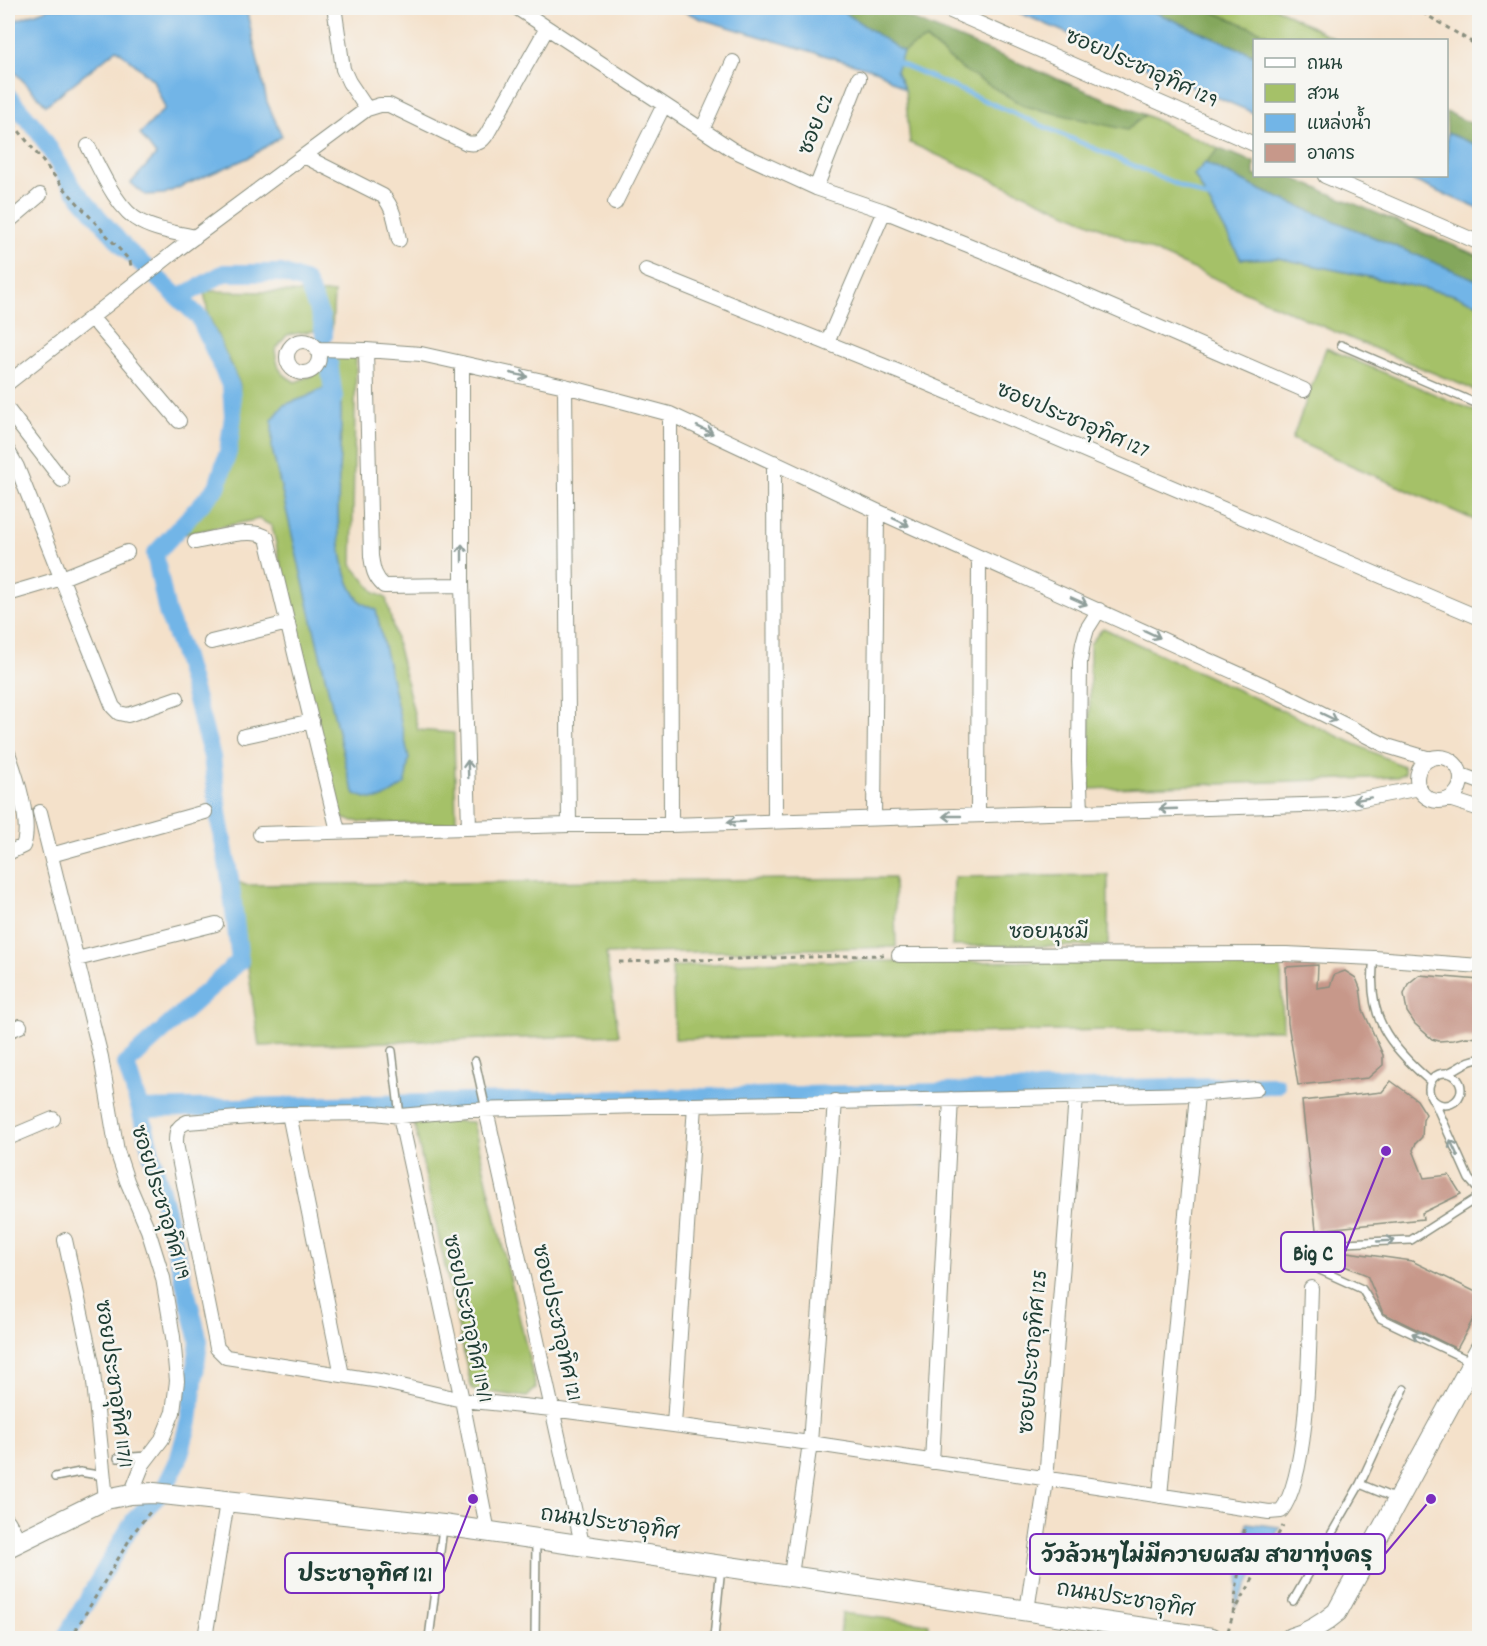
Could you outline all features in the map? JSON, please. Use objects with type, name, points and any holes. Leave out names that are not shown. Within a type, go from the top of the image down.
[{"type":"main road","points":[[1298,1637],[1323,1630],[1337,1612],[1475,1365]]},
{"type":"main road","name":"ถนนประชาอุทิศ","points":[[13,1543],[106,1499],[130,1494],[165,1495],[443,1525],[1212,1638]]},
{"type":"street","points":[[517,8],[702,130],[748,157],[816,188],[884,211],[982,251],[1304,390]]},
{"type":"street","name":"ซอยประชาอุทิศ 129","points":[[944,8],[1253,144]]},
{"type":"street","points":[[335,13],[344,69],[349,82],[367,110]]},
{"type":"street","points":[[8,383],[136,281],[367,110],[380,105],[389,105],[467,143],[480,142],[487,134],[547,28]]},
{"type":"street","points":[[702,130],[733,62]]},
{"type":"street","name":"ซอย C2","points":[[816,188],[859,78]]},
{"type":"street","points":[[615,203],[664,105]]},
{"type":"street","points":[[88,146],[115,195],[129,214],[140,222],[159,229],[195,237]]},
{"type":"street","points":[[304,156],[383,196],[389,202],[394,214],[399,240]]},
{"type":"street","points":[[1327,177],[1479,243]]},
{"type":"street","points":[[8,222],[40,195]]},
{"type":"street","points":[[828,343],[884,211]]},
{"type":"street","name":"ซอยประชาอุทิศ 127","points":[[646,270],[924,382],[1479,618]]},
{"type":"street","points":[[92,317],[179,421]]},
{"type":"street","points":[[317,349],[421,354],[565,386],[670,414],[979,558],[1281,693],[1387,746],[1430,759]]},
{"type":"street","points":[[366,350],[373,571],[377,580],[384,586],[462,585]]},
{"type":"street","points":[[462,363],[462,585],[470,827]]},
{"type":"street","points":[[565,386],[569,825]]},
{"type":"street","points":[[8,410],[62,480]]},
{"type":"street","points":[[670,414],[671,825]]},
{"type":"street","points":[[8,451],[17,467],[113,707],[120,713],[128,715],[177,698]]},
{"type":"street","points":[[774,462],[775,821]]},
{"type":"street","points":[[874,817],[877,511]]},
{"type":"street","points":[[195,542],[252,532],[262,533],[267,538],[338,831]]},
{"type":"street","points":[[8,594],[62,578],[128,552]]},
{"type":"street","points":[[978,815],[979,558]]},
{"type":"street","points":[[1081,812],[1080,662],[1088,628],[1099,610]]},
{"type":"street","points":[[211,642],[288,623]]},
{"type":"street","points":[[244,736],[312,721]]},
{"type":"street","points":[[8,753],[24,812],[25,840],[23,846],[8,853]]},
{"type":"street","points":[[1449,799],[1459,789],[1461,775],[1459,769],[1449,759],[1437,757],[1430,759],[1420,768],[1418,782],[1429,798],[1449,799],[1479,809]]},
{"type":"street","points":[[1461,775],[1479,782]]},
{"type":"street","points":[[260,834],[470,827],[671,825],[1336,804],[1420,788]]},
{"type":"street","name":"ซอยประชาอุทิศ 119","points":[[40,812],[101,1057],[117,1151],[148,1230],[162,1278],[173,1337],[177,1381],[172,1412],[162,1439],[143,1464],[130,1494]]},
{"type":"street","points":[[51,855],[205,812]]},
{"type":"street","points":[[77,959],[216,924]]},
{"type":"street","name":"ซอยนุชมี","points":[[899,955],[1286,954],[1479,966]]},
{"type":"street","points":[[1256,1089],[1197,1094],[486,1110],[400,1116],[375,1113],[289,1114],[187,1122],[179,1126],[176,1132],[176,1144],[217,1348],[226,1357],[342,1375],[462,1400],[552,1408],[810,1443],[1269,1512],[1281,1511],[1288,1502],[1299,1458],[1311,1288]]},
{"type":"street","points":[[1160,1496],[1197,1094]]},
{"type":"street","name":"ซอยประชาอุทิศ 125","points":[[1027,1611],[1046,1480],[1076,1097]]},
{"type":"street","points":[[933,1462],[951,1099]]},
{"type":"street","points":[[791,1575],[810,1443],[835,1101]]},
{"type":"street","points":[[674,1425],[694,1105]]},
{"type":"street","name":"ซอยประชาอุทิศ 121","points":[[486,1110],[582,1544]]},
{"type":"street","points":[[289,1114],[342,1375]]},
{"type":"street","name":"ซอยประชาอุทิศ 119/1","points":[[400,1116],[489,1532]]},
{"type":"street","points":[[8,1138],[53,1119]]},
{"type":"street","name":"ซอยประชาอุทิศ 117/1","points":[[65,1240],[92,1363],[106,1499]]},
{"type":"street","points":[[205,1638],[227,1502]]},
{"type":"street","points":[[8,1521],[13,1543]]},
{"type":"lane","points":[[1341,345],[1479,405]]},
{"type":"lane","points":[[1374,958],[1372,997],[1380,1020],[1402,1055],[1431,1082]]},
{"type":"lane","points":[[392,1051],[400,1116]]},
{"type":"lane","points":[[1475,1365],[1380,1318],[1362,1289],[1318,1267],[1322,1244],[1411,1240],[1479,1194],[1468,1179],[1429,1092],[1431,1082],[1438,1074],[1457,1070],[1467,1062],[1479,1059]]},
{"type":"lane","points":[[475,1061],[486,1110]]},
{"type":"lane","points":[[1434,1101],[1438,1104],[1449,1105],[1455,1103],[1461,1094],[1462,1088],[1457,1078],[1448,1073]]},
{"type":"lane","points":[[1293,1601],[1360,1484],[1404,1389]]},
{"type":"lane","points":[[118,1458],[149,1456]]},
{"type":"lane","points":[[55,1477],[80,1472],[104,1476]]},
{"type":"lane","points":[[1360,1484],[1398,1500]]},
{"type":"lane","points":[[429,1638],[443,1525]]},
{"type":"lane","points":[[535,1638],[536,1538]]},
{"type":"lane","points":[[714,1638],[722,1565]]},
{"type":"path","points":[[1415,8],[1473,43]]},
{"type":"path","points":[[8,117],[63,187],[130,261],[136,281]]},
{"type":"path","points":[[619,962],[899,955]]},
{"type":"path","points":[[71,1638],[134,1532],[165,1495]]},
{"type":"path","points":[[1226,1638],[1233,1614],[1246,1518]]},
{"type":"path","points":[[1233,1614],[1285,1523],[1275,1522]]},
{"type":"green space","points":[[838,8],[885,8],[1145,115],[1127,130],[1024,106],[962,69],[926,39],[903,52]]},
{"type":"green space","points":[[1145,8],[1204,8],[1279,39],[1253,39],[1253,55]]},
{"type":"green space","points":[[1204,8],[1277,8],[1334,39],[1279,39]]},
{"type":"green space","points":[[925,39],[962,69],[1080,118],[1127,130],[1145,115],[1219,149],[1194,175],[1241,259],[1278,258],[1451,294],[1479,304],[1479,392],[1333,331],[910,143],[905,90],[896,71],[903,52]]},
{"type":"green space","points":[[1448,113],[1479,127],[1479,146],[1448,133]]},
{"type":"green space","points":[[1219,149],[1253,162],[1253,177],[1290,177],[1479,256],[1479,281],[1267,193],[1205,163]]},
{"type":"green space","points":[[204,291],[334,293],[332,328],[287,335],[275,350],[277,362],[282,372],[295,382],[311,376],[325,365],[326,354],[356,358],[352,565],[375,593],[386,598],[418,730],[454,733],[456,824],[360,822],[344,819],[336,807],[272,526],[259,519],[181,535],[221,494],[235,439],[240,385],[208,314]]},
{"type":"green space","points":[[1326,348],[1479,413],[1479,522],[1292,439]]},
{"type":"green space","points":[[1103,628],[1403,766],[1405,773],[1397,777],[1089,789],[1090,644]]},
{"type":"green space","points":[[1108,875],[1108,946],[952,946],[954,877]]},
{"type":"green space","points":[[894,878],[896,947],[606,954],[619,1035],[259,1046],[236,881],[245,885]]},
{"type":"green space","points":[[1281,959],[1283,1030],[1109,1030],[675,1039],[672,967],[778,961],[1036,962]]},
{"type":"green space","points":[[434,1120],[473,1122],[536,1388],[527,1397],[472,1390],[414,1123]]},
{"type":"green space","points":[[842,1613],[929,1624],[927,1638],[840,1638]]},
{"type":"water","points":[[50,8],[246,8],[267,102],[282,136],[250,157],[164,194],[145,195],[131,183],[156,155],[140,134],[165,108],[153,80],[117,49],[46,105],[8,65],[8,23]]},
{"type":"water","points":[[677,8],[838,8],[903,52],[896,71],[905,90],[878,71],[701,19]]},
{"type":"water","points":[[1008,8],[1145,8],[1253,55],[1253,113]]},
{"type":"water","points":[[1448,133],[1479,146],[1479,209],[1404,177],[1448,177]]},
{"type":"water","points":[[1205,163],[1267,193],[1479,281],[1479,304],[1451,294],[1278,258],[1241,259],[1194,175]]},
{"type":"water","points":[[333,363],[341,402],[338,508],[343,561],[349,583],[360,601],[376,610],[409,758],[405,784],[387,796],[376,799],[355,794],[349,779],[272,449],[272,420],[284,405],[333,383]]},
{"type":"water","points":[[1247,1523],[1280,1527],[1235,1607]]},
{"type":"building","points":[[1318,965],[1317,988],[1330,986],[1334,975],[1345,971],[1356,978],[1363,1010],[1383,1055],[1383,1065],[1368,1078],[1298,1085],[1288,1023],[1286,967]]},
{"type":"building","points":[[1419,975],[1480,980],[1480,1038],[1466,1037],[1439,1041],[1432,1039],[1415,1024],[1407,1012],[1404,994],[1408,984]]},
{"type":"building","points":[[1391,1081],[1417,1100],[1426,1114],[1423,1120],[1422,1137],[1413,1150],[1424,1178],[1449,1175],[1461,1194],[1422,1213],[1423,1219],[1316,1230],[1302,1101],[1382,1092]]},
{"type":"building","points":[[1340,1251],[1412,1261],[1480,1294],[1480,1306],[1457,1349],[1383,1313],[1367,1275],[1335,1262]]},
{"type":"waterway","points":[[894,61],[1210,199]]},
{"type":"waterway","points":[[8,96],[39,132],[74,189],[124,247],[199,317],[231,387],[233,416],[228,452],[217,487],[155,554],[167,612],[183,654],[212,757],[240,961],[126,1064],[140,1109],[199,1341],[189,1421],[178,1461],[163,1491],[134,1520],[65,1638]]},
{"type":"waterway","points":[[179,298],[224,273],[281,273],[306,282],[321,317],[324,335]]},
{"type":"waterway","points":[[329,363],[334,398]]},
{"type":"waterway","points":[[140,1109],[1276,1085]]},
{"type":"place","name":"Big C","points":[[1386,1151]]},
{"type":"place","name":"ประชาอุทิศ 121","points":[[473,1499]]},
{"type":"place","name":"วัวล้วนๆไม่มีควายผสม สาขาทุ่งครุ","points":[[1431,1499]]}]
